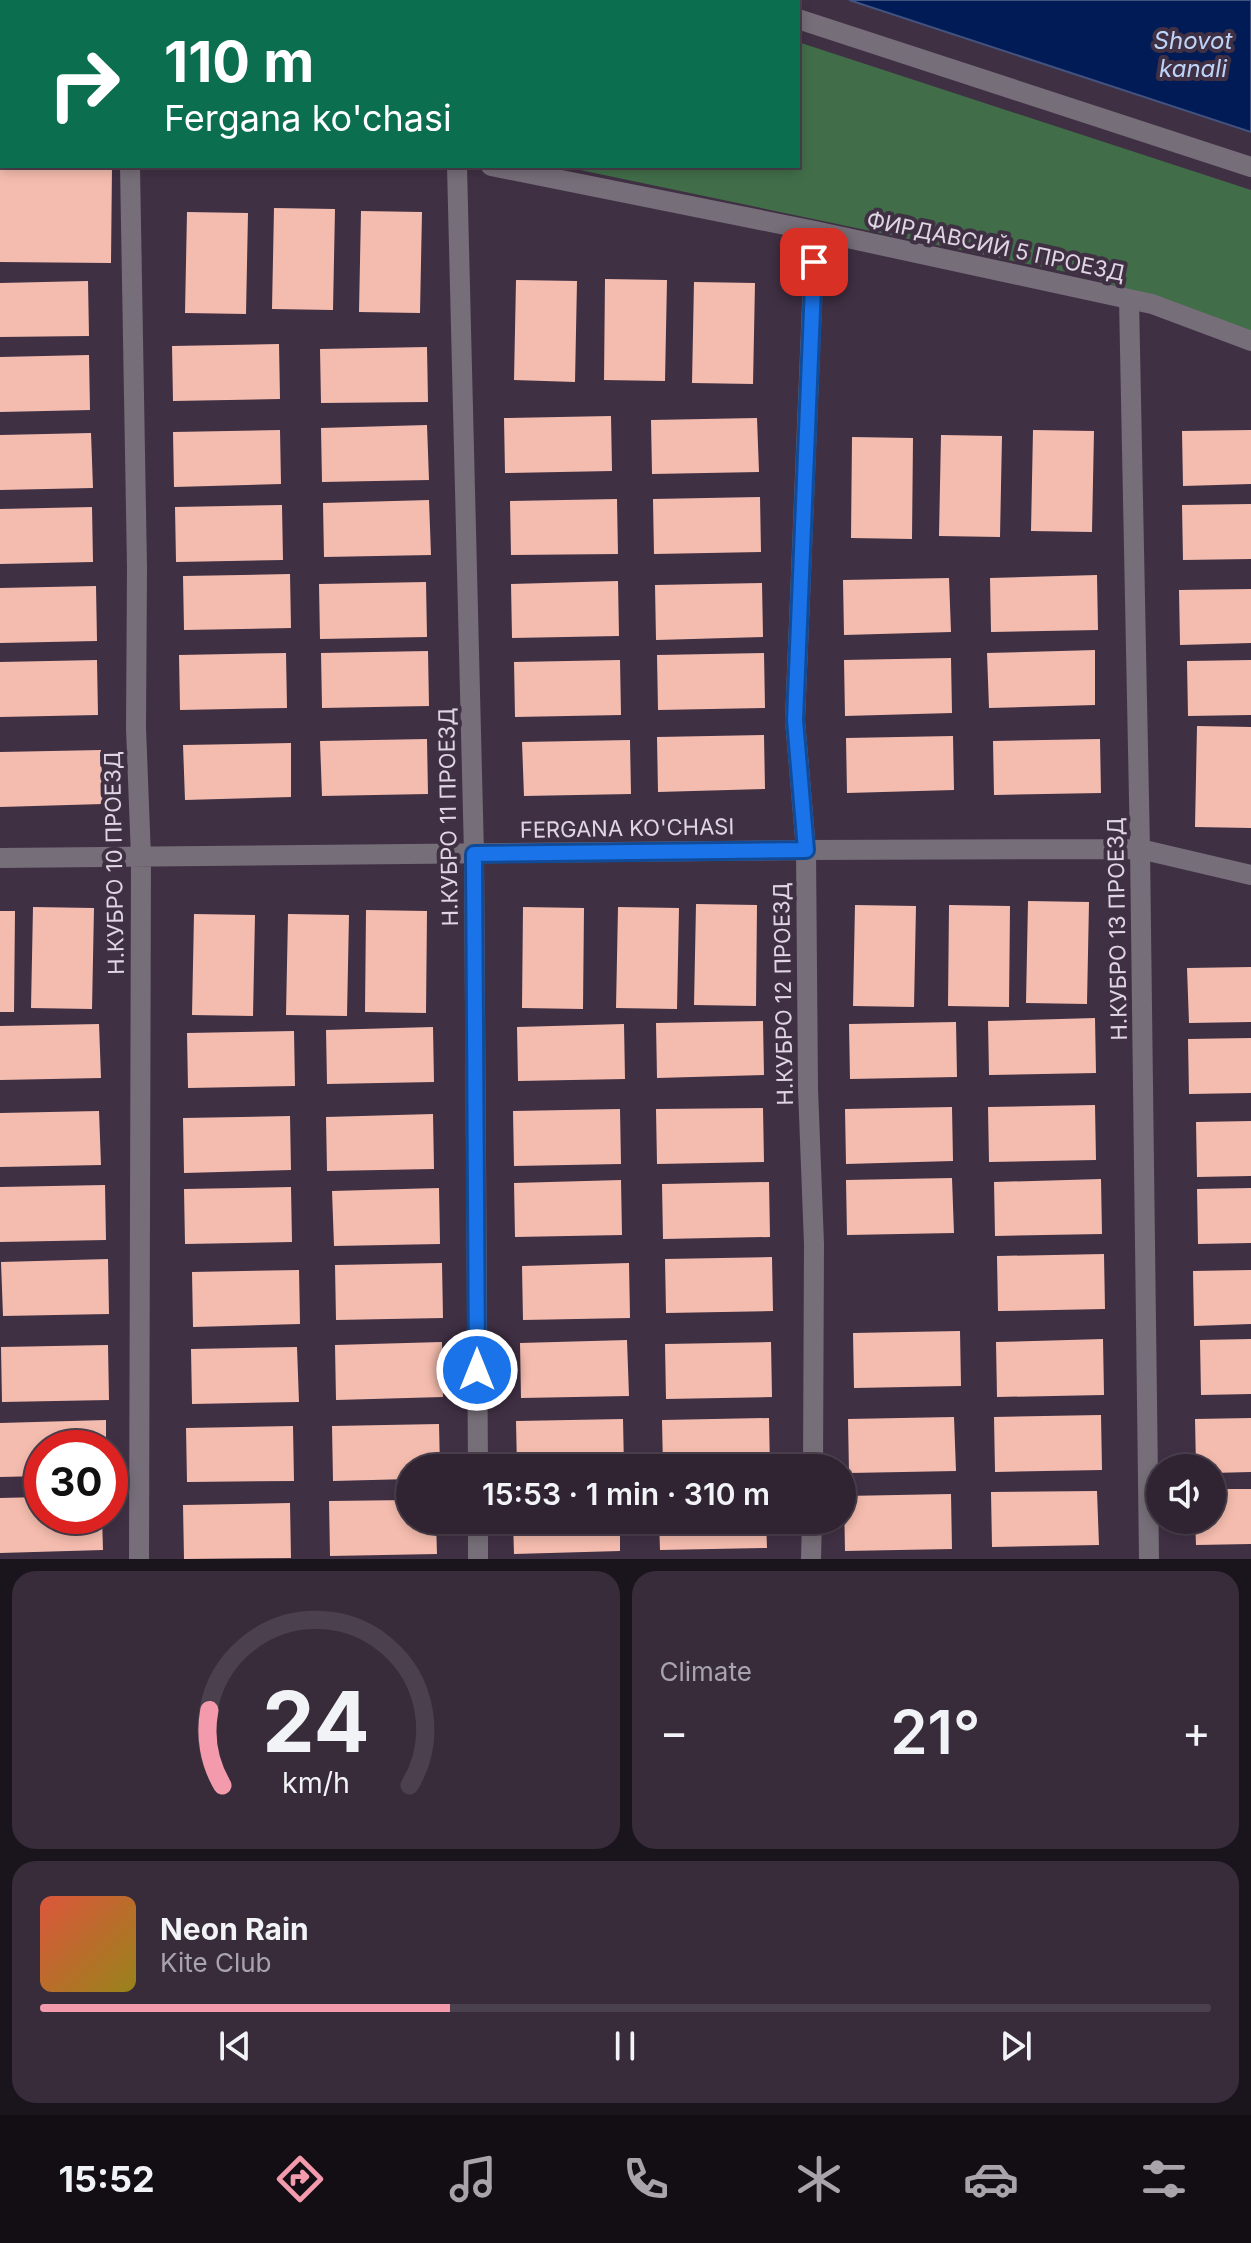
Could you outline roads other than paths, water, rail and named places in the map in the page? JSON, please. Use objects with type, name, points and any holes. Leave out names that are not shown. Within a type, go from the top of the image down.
[{"type":"street","points":[[800,20],[1251,167]]},
{"type":"street","name":"Н.КУБРО 10 ПРОЕЗД","points":[[130,168],[137,568],[136,728],[141,857],[139,1559]]},
{"type":"street","name":"Н.КУБРО 11 ПРОЕЗД","points":[[457,168],[474,854],[478,1454]]},
{"type":"street","name":"ФИРДАВСИЙ 5 ПРОЕЗД","points":[[501,168],[815,231],[1152,304],[1251,341]]},
{"type":"street","name":"Н.КУБРО 12 ПРОЕЗД","points":[[813,1454],[814,1244],[808,1089],[806,850],[795,720],[815,231]]},
{"type":"street","name":"Н.КУБРО 13 ПРОЕЗД","points":[[1129,299],[1149,1559]]},
{"type":"street","name":"FERGANA KO'CHASI","points":[[0,858],[1140,849],[1251,875]]},
{"type":"street","points":[[478,1534],[478,1559]]},
{"type":"street","points":[[811,1559],[812,1534]]},
{"type":"water","name":"Shovot kanali","points":[[849,0],[1251,0],[1251,132]]}]
